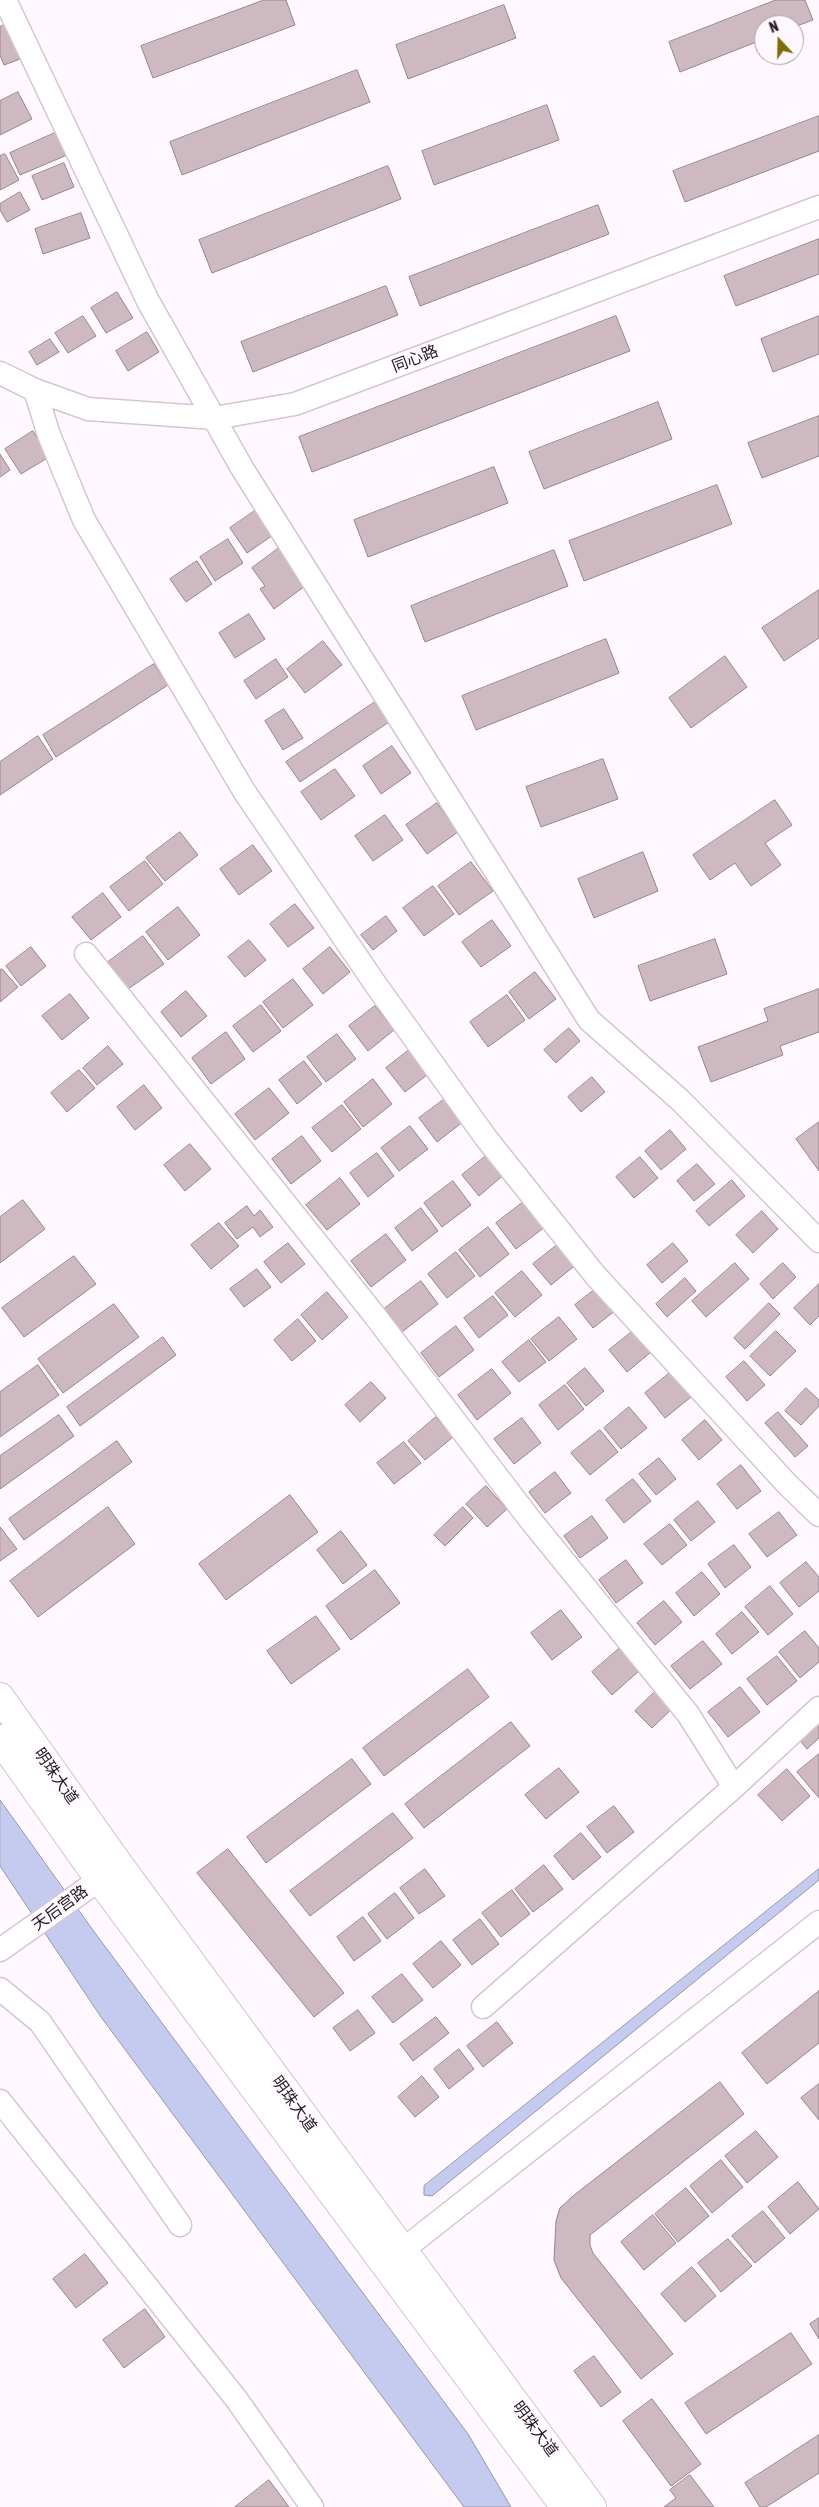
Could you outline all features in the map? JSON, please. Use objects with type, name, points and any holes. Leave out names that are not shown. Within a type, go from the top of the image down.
[{"type":"main road","name":"明珠大道","points":[[0,1697],[101,1878]]},
{"type":"main road","name":"明珠大道","points":[[0,1739],[101,1878],[393,2258],[592,2507]]},
{"type":"main road","name":"明珠大道","points":[[393,2258],[565,2507]]},
{"type":"street","points":[[5,0],[148,301],[242,468],[589,1020],[680,1100],[819,1241]]},
{"type":"street","name":"同心路","points":[[0,373],[35,390],[88,409],[214,418],[295,404],[819,207]]},
{"type":"street","points":[[35,390],[49,435],[84,520],[244,791],[376,985],[486,1138],[595,1275],[787,1484],[819,1515]]},
{"type":"street","points":[[86,954],[372,1312],[528,1517],[688,1714],[734,1786]]},
{"type":"street","points":[[483,2008],[734,1786],[819,1708]]},
{"type":"street","name":"天后宫路","points":[[0,1950],[101,1878]]},
{"type":"street","points":[[393,2258],[819,1922]]},
{"type":"street","points":[[0,1989],[40,2022],[180,2225]]},
{"type":"street","points":[[0,2101],[237,2400],[312,2507]]},
{"type":"water","points":[[0,1800],[95,1933],[468,2434],[511,2507],[464,2507],[101,2017],[0,1866]]},
{"type":"water","points":[[819,1869],[819,1880],[432,2196],[424,2195],[424,2186]]},
{"type":"building","points":[[264,0],[286,0],[295,25],[153,78],[141,46]]},
{"type":"building","points":[[776,0],[805,0],[813,20],[804,23],[804,15],[754,15],[754,43],[680,72],[669,42]]},
{"type":"building","points":[[504,5],[516,38],[408,79],[396,45]]},
{"type":"building","points":[[6,24],[20,59],[4,65],[0,55],[0,27]]},
{"type":"building","points":[[357,70],[370,102],[182,175],[170,142]]},
{"type":"building","points":[[18,92],[32,119],[0,135],[0,101]]},
{"type":"building","points":[[547,105],[559,140],[434,185],[422,151]]},
{"type":"building","points":[[819,116],[819,151],[685,202],[673,171]]},
{"type":"building","points":[[57,132],[67,155],[20,175],[10,153]]},
{"type":"building","points":[[5,154],[19,180],[0,190],[0,156]]},
{"type":"building","points":[[64,163],[74,187],[42,200],[32,176]]},
{"type":"building","points":[[388,166],[401,199],[212,273],[199,240]]},
{"type":"building","points":[[20,192],[30,210],[7,222],[0,210],[0,204]]},
{"type":"building","points":[[598,205],[609,234],[420,306],[409,277]]},
{"type":"building","points":[[81,213],[90,238],[43,254],[35,229]]},
{"type":"building","points":[[819,239],[819,274],[736,306],[724,276]]},
{"type":"building","points":[[386,286],[398,315],[253,372],[241,342]]},
{"type":"building","points":[[117,292],[133,318],[106,333],[91,308]]},
{"type":"building","points":[[83,316],[96,336],[68,353],[55,333]]},
{"type":"building","points":[[616,316],[630,351],[312,472],[299,437]]},
{"type":"building","points":[[819,316],[819,354],[773,372],[761,339]]},
{"type":"building","points":[[147,332],[159,352],[128,371],[116,351]]},
{"type":"building","points":[[50,339],[59,352],[37,365],[29,352]]},
{"type":"building","points":[[658,402],[672,439],[544,489],[529,452]]},
{"type":"building","points":[[819,416],[819,456],[762,478],[748,443]]},
{"type":"building","points":[[33,431],[49,457],[21,474],[5,449]]},
{"type":"building","points":[[0,454],[10,470],[0,477]]},
{"type":"building","points":[[494,467],[508,503],[368,557],[354,520]]},
{"type":"building","points":[[717,485],[732,524],[584,581],[569,541]]},
{"type":"building","points":[[262,506],[279,531],[247,553],[230,528]]},
{"type":"building","points":[[228,539],[243,563],[215,581],[200,557]]},
{"type":"building","points":[[283,545],[305,586],[274,609],[260,589],[265,586],[252,568]]},
{"type":"building","points":[[554,550],[568,586],[425,642],[411,606]]},
{"type":"building","points":[[197,561],[212,584],[186,602],[170,579]]},
{"type":"building","points":[[819,590],[819,638],[784,661],[762,628]]},
{"type":"building","points":[[249,614],[265,639],[235,658],[219,633]]},
{"type":"building","points":[[606,639],[619,673],[476,730],[462,696]]},
{"type":"building","points":[[323,641],[342,665],[305,693],[287,669]]},
{"type":"building","points":[[725,656],[747,687],[691,728],[669,698]]},
{"type":"building","points":[[276,659],[288,677],[256,699],[244,681]]},
{"type":"building","points":[[154,664],[168,685],[56,757],[43,735]]},
{"type":"building","points":[[375,702],[389,722],[300,782],[286,762]]},
{"type":"building","points":[[284,709],[303,738],[283,750],[265,721]]},
{"type":"building","points":[[38,736],[53,759],[0,795],[0,762]]},
{"type":"building","points":[[392,746],[411,773],[381,794],[363,766]]},
{"type":"building","points":[[603,759],[618,799],[541,827],[526,787]]},
{"type":"building","points":[[335,769],[355,796],[321,820],[301,792]]},
{"type":"building","points":[[775,800],[792,825],[765,843],[781,865],[751,886],[735,863],[710,880],[693,855]]},
{"type":"building","points":[[437,803],[458,832],[427,854],[406,825]]},
{"type":"building","points":[[385,815],[403,840],[373,861],[355,836]]},
{"type":"building","points":[[180,832],[198,855],[165,881],[146,858]]},
{"type":"building","points":[[253,845],[272,871],[239,895],[220,869]]},
{"type":"building","points":[[643,852],[658,891],[594,918],[578,879]]},
{"type":"building","points":[[145,861],[163,884],[129,911],[110,887]]},
{"type":"building","points":[[471,862],[493,891],[459,915],[438,886]]},
{"type":"building","points":[[433,886],[454,914],[424,936],[403,908]]},
{"type":"building","points":[[103,893],[121,917],[91,940],[72,917]]},
{"type":"building","points":[[295,904],[314,928],[288,947],[270,924]]},
{"type":"building","points":[[178,907],[200,935],[168,960],[146,932]]},
{"type":"building","points":[[386,916],[397,931],[373,950],[361,935]]},
{"type":"building","points":[[492,920],[511,946],[481,967],[462,942]]},
{"type":"building","points":[[143,936],[164,964],[128,989],[108,962]]},
{"type":"building","points":[[715,939],[727,974],[650,1001],[638,966]]},
{"type":"building","points":[[249,940],[266,960],[245,977],[228,957]]},
{"type":"building","points":[[31,947],[46,966],[21,986],[6,966]]},
{"type":"building","points":[[330,947],[350,972],[323,994],[303,969]]},
{"type":"building","points":[[2,969],[18,987],[0,1002],[0,970]]},
{"type":"building","points":[[535,972],[556,999],[529,1019],[509,992]]},
{"type":"building","points":[[293,979],[313,1005],[283,1028],[263,1002]]},
{"type":"building","points":[[819,989],[819,1032],[780,1046],[783,1055],[711,1082],[698,1047],[768,1021],[764,1009]]},
{"type":"building","points":[[186,991],[207,1016],[181,1037],[161,1012]]},
{"type":"building","points":[[70,994],[89,1018],[62,1040],[42,1016]]},
{"type":"building","points":[[507,995],[525,1020],[488,1047],[470,1022]]},
{"type":"building","points":[[261,1005],[281,1031],[253,1052],[233,1026]]},
{"type":"building","points":[[375,1006],[394,1030],[368,1051],[349,1026]]},
{"type":"building","points":[[569,1028],[580,1041],[556,1063],[544,1050]]},
{"type":"building","points":[[226,1032],[245,1059],[211,1084],[192,1058]]},
{"type":"building","points":[[337,1034],[356,1059],[326,1082],[307,1057]]},
{"type":"building","points":[[108,1046],[123,1064],[97,1085],[83,1068]]},
{"type":"building","points":[[413,1047],[432,1071],[405,1092],[386,1068]]},
{"type":"building","points":[[304,1061],[322,1084],[297,1104],[279,1080]]},
{"type":"building","points":[[79,1070],[95,1088],[67,1112],[51,1093]]},
{"type":"building","points":[[592,1077],[605,1092],[581,1112],[568,1097]]},
{"type":"building","points":[[373,1079],[392,1104],[363,1127],[344,1102]]},
{"type":"building","points":[[144,1085],[162,1108],[135,1130],[117,1107]]},
{"type":"building","points":[[269,1088],[289,1113],[255,1140],[235,1114]]},
{"type":"building","points":[[450,1095],[468,1118],[437,1142],[419,1118]]},
{"type":"building","points":[[342,1105],[361,1129],[332,1152],[312,1128]]},
{"type":"building","points":[[819,1122],[819,1171],[796,1139]]},
{"type":"building","points":[[410,1126],[428,1149],[399,1171],[381,1148]]},
{"type":"building","points":[[670,1130],[686,1149],[661,1170],[645,1151]]},
{"type":"building","points":[[302,1136],[321,1161],[291,1184],[272,1159]]},
{"type":"building","points":[[190,1144],[211,1169],[185,1191],[164,1165]]},
{"type":"building","points":[[491,1152],[507,1172],[479,1196],[462,1175]]},
{"type":"building","points":[[377,1153],[394,1176],[368,1197],[350,1173]]},
{"type":"building","points":[[640,1157],[658,1178],[634,1198],[616,1177]]},
{"type":"building","points":[[697,1164],[715,1184],[694,1201],[677,1181]]},
{"type":"building","points":[[340,1178],[360,1204],[327,1230],[306,1205]]},
{"type":"building","points":[[732,1180],[745,1196],[709,1226],[696,1211]]},
{"type":"building","points":[[453,1181],[471,1205],[442,1227],[424,1203]]},
{"type":"building","points":[[23,1200],[45,1229],[0,1263],[0,1217]]},
{"type":"building","points":[[526,1200],[546,1226],[516,1249],[496,1223]]},
{"type":"building","points":[[247,1206],[254,1216],[260,1210],[273,1227],[260,1237],[253,1227],[237,1239],[225,1223]]},
{"type":"building","points":[[421,1208],[438,1231],[412,1251],[395,1228]]},
{"type":"building","points":[[762,1211],[778,1229],[753,1253],[736,1235]]},
{"type":"building","points":[[219,1223],[239,1246],[211,1269],[191,1245]]},
{"type":"building","points":[[488,1227],[509,1254],[480,1277],[459,1250]]},
{"type":"building","points":[[386,1234],[406,1260],[371,1287],[351,1261]]},
{"type":"building","points":[[561,1242],[578,1263],[551,1285],[533,1264]]},
{"type":"building","points":[[288,1243],[305,1264],[281,1283],[264,1262]]},
{"type":"building","points":[[673,1243],[688,1261],[662,1283],[647,1265]]},
{"type":"building","points":[[456,1252],[475,1276],[447,1298],[428,1274]]},
{"type":"building","points":[[74,1256],[96,1284],[24,1337],[2,1308]]},
{"type":"building","points":[[735,1263],[749,1279],[706,1317],[692,1301]]},
{"type":"building","points":[[783,1263],[796,1277],[773,1299],[760,1284]]},
{"type":"building","points":[[257,1269],[271,1287],[244,1307],[230,1289]]},
{"type":"building","points":[[522,1271],[542,1295],[515,1317],[495,1293]]},
{"type":"building","points":[[685,1278],[696,1291],[667,1317],[656,1304]]},
{"type":"building","points":[[421,1281],[438,1304],[402,1332],[384,1309]]},
{"type":"building","points":[[819,1284],[819,1316],[810,1325],[794,1308]]},
{"type":"building","points":[[598,1287],[616,1310],[593,1328],[575,1305]]},
{"type":"building","points":[[327,1292],[348,1317],[322,1340],[301,1315]]},
{"type":"building","points":[[493,1296],[508,1315],[479,1338],[464,1318]]},
{"type":"building","points":[[769,1303],[780,1314],[745,1349],[734,1338]]},
{"type":"building","points":[[114,1304],[139,1337],[63,1393],[38,1359]]},
{"type":"building","points":[[559,1317],[577,1339],[549,1361],[531,1339]]},
{"type":"building","points":[[298,1319],[316,1341],[292,1361],[274,1340]]},
{"type":"building","points":[[456,1326],[474,1350],[439,1377],[421,1353]]},
{"type":"building","points":[[633,1331],[651,1352],[627,1372],[609,1350]]},
{"type":"building","points":[[776,1331],[796,1351],[770,1376],[750,1356]]},
{"type":"building","points":[[163,1337],[176,1355],[80,1426],[67,1407]]},
{"type":"building","points":[[529,1340],[546,1362],[519,1382],[502,1362]]},
{"type":"building","points":[[744,1361],[765,1385],[747,1401],[726,1377]]},
{"type":"building","points":[[38,1365],[59,1395],[0,1437],[0,1392]]},
{"type":"building","points":[[585,1368],[604,1391],[586,1406],[567,1383]]},
{"type":"building","points":[[492,1369],[511,1393],[477,1420],[458,1395]]},
{"type":"building","points":[[671,1372],[691,1397],[665,1418],[645,1393]]},
{"type":"building","points":[[371,1382],[386,1398],[360,1422],[345,1405]]},
{"type":"building","points":[[565,1385],[584,1409],[558,1430],[539,1405]]},
{"type":"building","points":[[806,1388],[819,1400],[819,1406],[801,1425],[785,1411]]},
{"type":"building","points":[[629,1407],[647,1428],[621,1449],[604,1428]]},
{"type":"building","points":[[778,1412],[808,1446],[795,1457],[765,1423]]},
{"type":"building","points":[[59,1415],[74,1436],[0,1489],[0,1456]]},
{"type":"building","points":[[436,1417],[453,1437],[425,1460],[408,1441]]},
{"type":"building","points":[[522,1418],[541,1443],[514,1464],[494,1439]]},
{"type":"building","points":[[705,1420],[722,1440],[699,1460],[682,1440]]},
{"type":"building","points":[[600,1430],[618,1452],[590,1475],[571,1453]]},
{"type":"building","points":[[117,1441],[132,1462],[24,1540],[9,1519]]},
{"type":"building","points":[[404,1442],[421,1463],[394,1484],[377,1463]]},
{"type":"building","points":[[659,1458],[676,1479],[656,1495],[639,1474]]},
{"type":"building","points":[[741,1465],[761,1491],[737,1509],[717,1484]]},
{"type":"building","points":[[555,1472],[571,1493],[545,1513],[529,1492]]},
{"type":"building","points":[[633,1479],[651,1501],[624,1523],[606,1500]]},
{"type":"building","points":[[486,1486],[507,1509],[487,1527],[466,1504]]},
{"type":"building","points":[[290,1495],[318,1532],[226,1600],[199,1564]]},
{"type":"building","points":[[698,1501],[715,1522],[691,1541],[674,1520]]},
{"type":"building","points":[[108,1507],[135,1544],[38,1617],[10,1581]]},
{"type":"building","points":[[463,1507],[473,1518],[445,1546],[434,1535]]},
{"type":"building","points":[[779,1512],[797,1535],[767,1557],[749,1534]]},
{"type":"building","points":[[592,1516],[608,1538],[580,1558],[564,1536]]},
{"type":"building","points":[[670,1524],[687,1545],[662,1565],[644,1544]]},
{"type":"building","points":[[0,1527],[17,1549],[0,1561]]},
{"type":"building","points":[[341,1531],[367,1565],[343,1584],[317,1550]]},
{"type":"building","points":[[734,1545],[751,1567],[725,1588],[708,1564]]},
{"type":"building","points":[[626,1560],[643,1583],[616,1603],[599,1580]]},
{"type":"building","points":[[806,1562],[819,1577],[819,1591],[799,1607],[780,1583]]},
{"type":"building","points":[[375,1570],[400,1603],[351,1640],[326,1606]]},
{"type":"building","points":[[702,1572],[720,1594],[694,1616],[676,1593]]},
{"type":"building","points":[[770,1586],[793,1614],[768,1635],[745,1607]]},
{"type":"building","points":[[664,1601],[682,1622],[655,1645],[637,1623]]},
{"type":"building","points":[[561,1610],[582,1637],[552,1660],[531,1633]]},
{"type":"building","points":[[742,1612],[759,1632],[732,1654],[716,1634]]},
{"type":"building","points":[[316,1616],[340,1649],[291,1684],[267,1651]]},
{"type":"building","points":[[805,1631],[819,1648],[819,1662],[800,1678],[779,1652]]},
{"type":"building","points":[[703,1641],[722,1664],[690,1689],[671,1666]]},
{"type":"building","points":[[621,1647],[641,1669],[612,1695],[592,1672]]},
{"type":"building","points":[[777,1656],[797,1681],[767,1705],[747,1679]]},
{"type":"building","points":[[468,1669],[489,1697],[384,1776],[363,1748]]},
{"type":"building","points":[[661,1686],[677,1704],[652,1728],[635,1711]]},
{"type":"building","points":[[740,1687],[760,1712],[728,1737],[708,1712]]},
{"type":"building","points":[[819,1716],[819,1738],[807,1749],[796,1736]]},
{"type":"building","points":[[511,1722],[530,1746],[424,1828],[405,1804]]},
{"type":"building","points":[[819,1754],[819,1798],[797,1772]]},
{"type":"building","points":[[352,1759],[371,1784],[266,1863],[247,1837]]},
{"type":"building","points":[[559,1768],[579,1792],[546,1819],[525,1795]]},
{"type":"building","points":[[787,1769],[810,1796],[782,1821],[758,1795]]},
{"type":"building","points":[[614,1806],[634,1832],[607,1853],[587,1827]]},
{"type":"building","points":[[393,1813],[413,1838],[310,1916],[290,1891]]},
{"type":"building","points":[[581,1833],[601,1857],[573,1880],[554,1856]]},
{"type":"building","points":[[228,1849],[344,1993],[314,2017],[197,1873]]},
{"type":"building","points":[[544,1865],[563,1889],[533,1912],[515,1889]]},
{"type":"building","points":[[425,1869],[445,1896],[419,1914],[400,1888]]},
{"type":"building","points":[[512,1890],[530,1914],[501,1937],[482,1913]]},
{"type":"building","points":[[395,1893],[414,1918],[387,1939],[368,1914]]},
{"type":"building","points":[[363,1917],[381,1941],[354,1961],[337,1937]]},
{"type":"building","points":[[480,1919],[499,1944],[472,1965],[453,1940]]},
{"type":"building","points":[[441,1941],[461,1965],[433,1988],[413,1964]]},
{"type":"building","points":[[402,1974],[423,2000],[393,2023],[372,1997]]},
{"type":"building","points":[[819,1991],[819,2043],[767,2084],[742,2053]]},
{"type":"building","points":[[358,2010],[375,2033],[350,2051],[333,2028]]},
{"type":"building","points":[[436,2017],[449,2033],[413,2061],[400,2044]]},
{"type":"building","points":[[497,2022],[513,2043],[483,2067],[467,2046]]},
{"type":"building","points":[[459,2049],[474,2069],[449,2089],[434,2069]]},
{"type":"building","points":[[422,2076],[439,2097],[415,2117],[398,2097]]},
{"type":"building","points":[[720,2082],[744,2114],[590,2235],[590,2245],[593,2253],[673,2354],[641,2379],[561,2278],[554,2260],[556,2221],[560,2208],[573,2196]]},
{"type":"building","points":[[819,2084],[819,2120],[801,2098]]},
{"type":"building","points":[[756,2131],[778,2157],[747,2183],[725,2156]]},
{"type":"building","points":[[721,2160],[743,2187],[712,2213],[690,2186]]},
{"type":"building","points":[[798,2182],[819,2209],[790,2234],[768,2207]]},
{"type":"building","points":[[686,2188],[709,2216],[678,2242],[655,2214]]},
{"type":"building","points":[[763,2211],[785,2238],[755,2263],[732,2236]]},
{"type":"building","points":[[653,2215],[676,2243],[644,2270],[621,2242]]},
{"type":"building","points":[[728,2239],[752,2266],[721,2292],[698,2263]]},
{"type":"building","points":[[85,2254],[108,2283],[76,2308],[53,2279]]},
{"type":"building","points":[[692,2267],[716,2296],[685,2322],[661,2294]]},
{"type":"building","points":[[145,2309],[165,2337],[124,2368],[103,2340]]},
{"type":"building","points":[[819,2318],[819,2339],[810,2324]]},
{"type":"building","points":[[791,2333],[812,2364],[706,2434],[685,2403]]},
{"type":"building","points":[[594,2356],[621,2392],[601,2407],[574,2371]]},
{"type":"building","points":[[652,2399],[701,2464],[671,2486],[623,2421]]},
{"type":"building","points":[[819,2435],[819,2473],[766,2507],[760,2507],[745,2483]]},
{"type":"building","points":[[690,2475],[714,2507],[664,2507],[676,2498],[670,2490]]},
{"type":"building","points":[[269,2480],[289,2507],[235,2507]]}]
